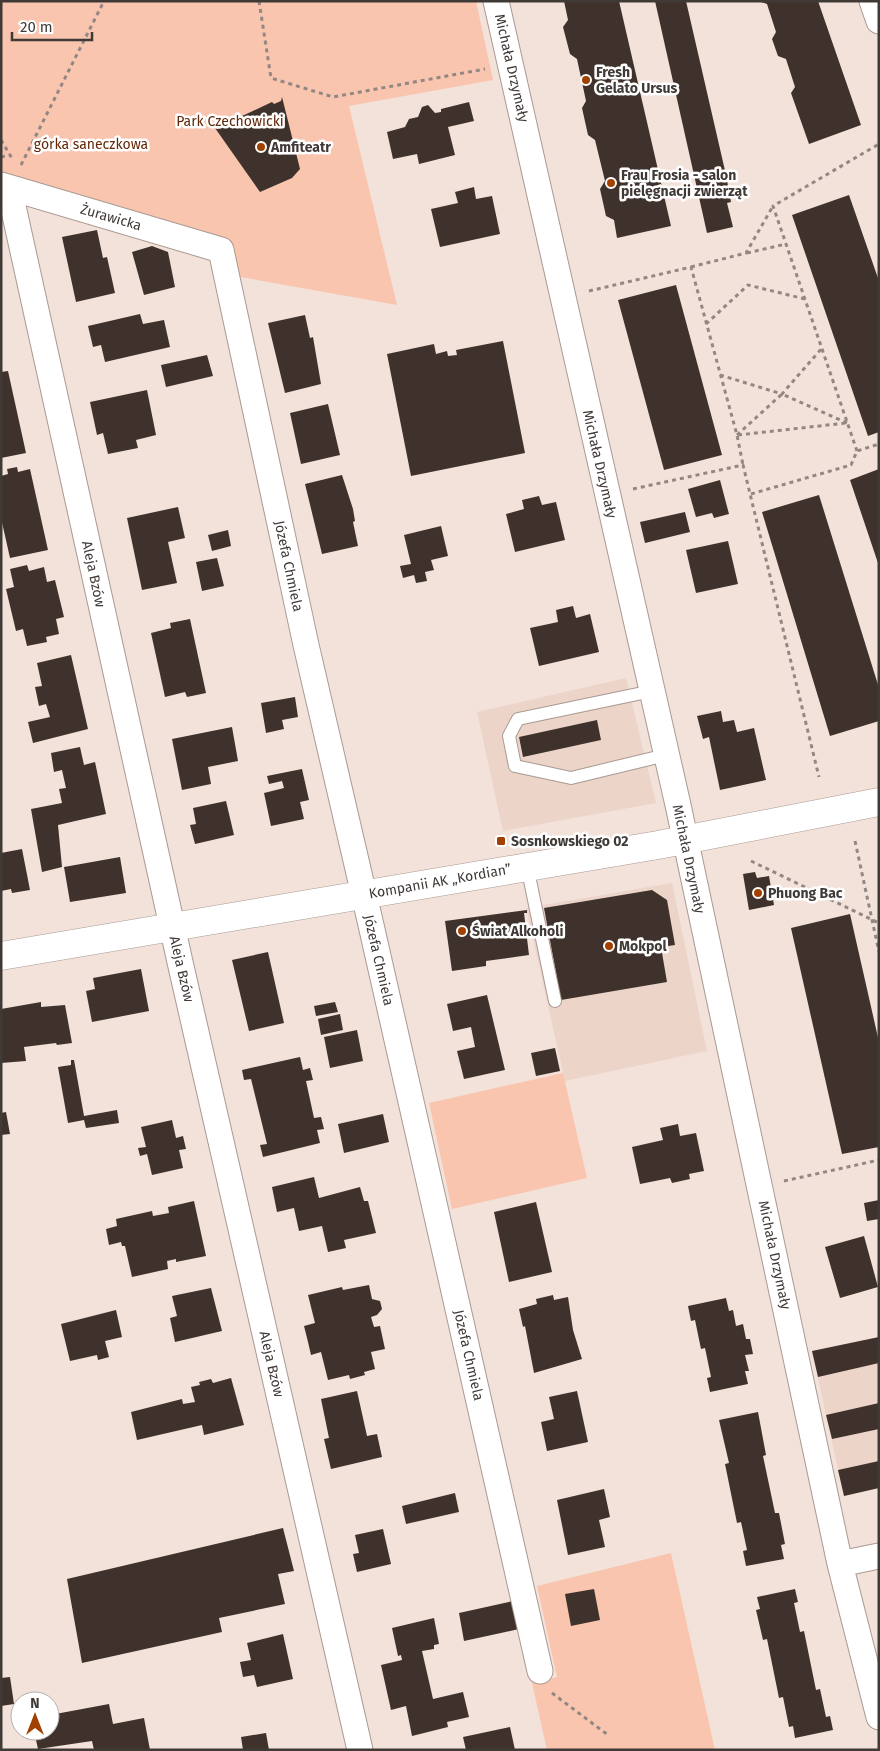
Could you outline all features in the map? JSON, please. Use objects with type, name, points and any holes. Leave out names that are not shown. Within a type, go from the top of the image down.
[{"type":"street","name":"Michała Drzymały","points":[[496,1],[512,64],[562,297],[685,840],[840,1564],[879,1717]]},
{"type":"street","points":[[872,1],[879,21]]},
{"type":"street","name":"Żurawicka","points":[[10,181],[221,250]]},
{"type":"street","name":"Aleja Bzów","points":[[10,181],[172,926],[360,1750]]},
{"type":"street","name":"Józefa Chmiela","points":[[221,250],[306,645],[540,1670]]},
{"type":"street","name":"Kompanii AK „Kordian”","points":[[1,956],[685,840],[879,802]]},
{"type":"street","points":[[840,1564],[879,1556]]},
{"type":"lane","points":[[652,691],[518,719],[509,736],[515,766],[571,778],[666,755]]},
{"type":"lane","points":[[527,866],[555,1001]]},
{"type":"path","points":[[10,181],[104,1]]},
{"type":"path","points":[[258,1],[271,78],[333,97],[512,64]]},
{"type":"path","points":[[746,253],[773,206],[879,144]]},
{"type":"path","points":[[1,157],[10,155]]},
{"type":"path","points":[[751,494],[852,464],[858,451],[773,206]]},
{"type":"path","points":[[562,297],[786,244]]},
{"type":"path","points":[[691,267],[719,375],[737,435],[819,777]]},
{"type":"path","points":[[706,324],[748,285],[805,299]]},
{"type":"path","points":[[737,435],[782,394],[822,348]]},
{"type":"path","points":[[719,375],[782,394],[848,423]]},
{"type":"path","points":[[737,435],[848,423]]},
{"type":"path","points":[[858,451],[879,444]]},
{"type":"path","points":[[608,495],[743,464]]},
{"type":"path","points":[[855,841],[879,952]]},
{"type":"path","points":[[751,862],[879,923]]},
{"type":"path","points":[[776,1182],[879,1160]]},
{"type":"path","points":[[540,1670],[548,1690],[608,1736]]},
{"type":"shaded area","points":[[626,678],[656,803],[503,831],[477,712]]},
{"type":"shaded area","points":[[672,883],[707,1051],[565,1081],[526,908]]},
{"type":"shaded area","points":[[879,1337],[879,1488],[844,1496],[812,1351]]},
{"type":"green space","name":"Park Czechowicki","points":[[1,1],[476,1],[493,80],[349,106],[397,305],[235,276],[226,245],[1,177]]},
{"type":"green space","points":[[563,1073],[587,1178],[452,1209],[429,1103]]},
{"type":"green space","points":[[671,1553],[715,1750],[547,1750],[532,1683],[557,1677],[537,1586]]},
{"type":"building","points":[[564,1],[619,1],[671,226],[617,238],[614,220],[606,216],[600,189],[605,181],[595,140],[588,135],[582,108],[586,101],[577,59],[570,54],[563,27],[568,20]]},
{"type":"building","points":[[655,1],[686,1],[726,175],[731,202],[727,203],[733,227],[707,233]]},
{"type":"building","points":[[758,1],[818,1],[861,125],[809,144],[791,93],[795,87],[786,59],[778,56],[772,39],[776,32],[767,4]]},
{"type":"building","name":"Amfiteatr","points":[[282,97],[300,169],[292,178],[260,192],[215,128],[218,129],[225,126],[225,124],[272,102],[274,104],[281,101]]},
{"type":"building","points":[[469,102],[474,121],[448,127],[455,155],[419,164],[417,154],[393,159],[387,132],[405,127],[409,119],[418,117],[422,107],[428,105],[435,113],[441,112],[441,109]]},
{"type":"building","points":[[474,187],[476,199],[492,196],[500,234],[440,247],[431,209],[458,203],[455,192]]},
{"type":"building","points":[[849,195],[879,281],[879,432],[868,436],[792,215]]},
{"type":"building","points":[[97,230],[103,258],[107,257],[115,293],[76,302],[62,237]]},
{"type":"building","points":[[152,246],[168,252],[175,287],[144,295],[132,252]]},
{"type":"building","points":[[676,285],[722,455],[664,470],[618,300]]},
{"type":"building","points":[[140,314],[143,324],[164,320],[170,347],[105,362],[101,345],[93,347],[88,326]]},
{"type":"building","points":[[305,315],[310,338],[313,337],[321,384],[285,393],[268,323]]},
{"type":"building","points":[[503,341],[525,453],[411,476],[387,354],[434,344],[436,354],[447,351],[448,356],[457,355],[456,350]]},
{"type":"building","points":[[207,355],[213,376],[166,387],[161,365]]},
{"type":"building","points":[[8,371],[26,453],[1,458],[1,372]]},
{"type":"building","points":[[147,390],[156,435],[136,440],[138,448],[108,454],[103,433],[97,435],[90,402]]},
{"type":"building","points":[[328,404],[340,455],[301,464],[290,413]]},
{"type":"building","points":[[17,467],[18,472],[30,469],[48,550],[10,558],[1,518],[1,476],[8,474],[7,469]]},
{"type":"building","points":[[879,469],[879,563],[878,563],[850,480]]},
{"type":"building","points":[[342,475],[353,509],[355,521],[353,522],[358,546],[322,554],[305,484]]},
{"type":"building","points":[[720,480],[729,514],[714,518],[712,513],[696,517],[688,489]]},
{"type":"building","points":[[819,495],[879,688],[879,721],[830,736],[762,512]]},
{"type":"building","points":[[539,496],[542,505],[556,502],[565,540],[515,552],[506,514],[524,509],[522,500]]},
{"type":"building","points":[[178,507],[185,538],[168,542],[177,583],[142,590],[127,518]]},
{"type":"building","points":[[685,512],[690,532],[645,543],[640,522]]},
{"type":"building","points":[[441,526],[448,556],[431,560],[434,570],[425,572],[427,581],[416,583],[414,575],[403,578],[400,566],[411,564],[404,535]]},
{"type":"building","points":[[228,530],[231,546],[212,551],[208,535]]},
{"type":"building","points":[[728,541],[738,584],[696,593],[686,550]]},
{"type":"building","points":[[217,558],[224,586],[202,591],[196,562]]},
{"type":"building","points":[[27,565],[29,571],[44,567],[47,582],[55,580],[64,617],[56,619],[59,634],[46,637],[47,642],[27,646],[23,629],[16,631],[6,589],[14,587],[10,569]]},
{"type":"building","points":[[573,606],[576,618],[590,614],[599,652],[539,666],[530,628],[558,622],[556,610]]},
{"type":"building","points":[[190,619],[206,693],[187,697],[185,692],[165,697],[151,633],[171,628],[170,623]]},
{"type":"building","points":[[71,655],[88,729],[33,743],[28,722],[50,717],[46,704],[39,706],[35,687],[42,686],[37,663]]},
{"type":"building","points":[[295,697],[298,717],[282,720],[284,729],[266,733],[261,703]]},
{"type":"building","points":[[721,711],[723,722],[734,720],[737,732],[754,728],[766,780],[720,790],[709,737],[703,739],[697,716]]},
{"type":"building","points":[[597,720],[601,740],[523,757],[519,737]]},
{"type":"building","points":[[232,727],[238,761],[208,767],[211,784],[182,790],[172,739]]},
{"type":"building","points":[[80,747],[84,765],[95,762],[106,814],[58,825],[62,867],[42,872],[31,809],[62,803],[59,789],[66,788],[62,770],[54,772],[51,753]]},
{"type":"building","points":[[302,769],[309,800],[300,802],[304,819],[271,826],[264,793],[284,788],[282,781],[269,784],[267,776]]},
{"type":"building","points":[[226,801],[234,835],[195,844],[190,825],[196,824],[193,808]]},
{"type":"building","points":[[22,849],[30,890],[12,893],[11,889],[1,891],[1,853]]},
{"type":"building","points":[[120,857],[126,893],[70,902],[64,867]]},
{"type":"building","points":[[755,872],[757,878],[769,876],[774,905],[749,910],[743,874]]},
{"type":"building","name":"Mokpol","points":[[652,890],[667,900],[675,945],[661,947],[667,982],[561,1000],[544,908]]},
{"type":"building","points":[[527,910],[527,913],[524,913],[529,955],[486,961],[486,966],[452,971],[445,921]]},
{"type":"building","points":[[850,914],[879,1042],[879,1147],[842,1154],[791,928]]},
{"type":"building","points":[[268,952],[284,1023],[249,1031],[232,960]]},
{"type":"building","points":[[141,969],[149,1011],[92,1022],[86,991],[95,989],[93,978]]},
{"type":"building","points":[[487,995],[505,1070],[464,1079],[457,1051],[475,1047],[471,1027],[453,1031],[447,1004]]},
{"type":"building","points":[[41,1002],[41,1007],[65,1005],[72,1043],[24,1047],[26,1061],[1,1063],[1,1009]]},
{"type":"building","points":[[335,1002],[338,1012],[316,1016],[314,1006]]},
{"type":"building","points":[[340,1014],[343,1030],[321,1035],[318,1019]]},
{"type":"building","points":[[357,1030],[363,1061],[330,1068],[324,1037]]},
{"type":"building","points":[[555,1048],[560,1071],[536,1076],[531,1053]]},
{"type":"building","points":[[300,1057],[303,1070],[310,1068],[313,1080],[306,1081],[314,1118],[321,1117],[324,1129],[317,1130],[320,1143],[263,1157],[260,1145],[267,1144],[251,1079],[244,1080],[242,1070]]},
{"type":"building","points":[[71,1060],[74,1060],[84,1116],[117,1110],[119,1123],[86,1128],[84,1120],[68,1123],[58,1067],[71,1065]]},
{"type":"building","points":[[6,1112],[10,1134],[1,1135],[1,1113]]},
{"type":"building","points":[[383,1114],[389,1142],[344,1153],[338,1124]]},
{"type":"building","points":[[172,1120],[176,1138],[183,1136],[186,1149],[179,1150],[183,1168],[152,1175],[147,1154],[140,1156],[138,1148],[146,1147],[141,1127]]},
{"type":"building","points":[[678,1124],[680,1136],[696,1133],[704,1171],[689,1174],[690,1179],[672,1183],[670,1178],[640,1184],[632,1147],[663,1140],[660,1128]]},
{"type":"building","points":[[314,1177],[319,1198],[360,1187],[364,1201],[368,1201],[376,1233],[344,1240],[346,1248],[328,1252],[322,1226],[299,1231],[294,1208],[277,1212],[272,1187]]},
{"type":"building","points":[[879,1200],[879,1219],[867,1221],[864,1203]]},
{"type":"building","points":[[194,1201],[206,1256],[176,1262],[176,1259],[167,1261],[168,1269],[132,1277],[125,1246],[122,1246],[121,1242],[109,1245],[106,1229],[117,1226],[116,1219],[152,1211],[153,1216],[169,1213],[168,1207]]},
{"type":"building","points":[[536,1202],[552,1272],[509,1282],[494,1212]]},
{"type":"building","points":[[864,1236],[878,1287],[840,1298],[825,1247]]},
{"type":"building","points":[[369,1285],[372,1299],[380,1301],[382,1309],[377,1315],[371,1317],[374,1327],[380,1326],[385,1349],[371,1352],[375,1369],[364,1372],[365,1375],[350,1379],[349,1375],[328,1380],[321,1352],[311,1355],[304,1326],[315,1323],[308,1295],[342,1287],[343,1290]]},
{"type":"building","points":[[211,1288],[222,1331],[175,1342],[170,1318],[177,1316],[172,1296]]},
{"type":"building","points":[[553,1295],[554,1300],[568,1297],[573,1330],[582,1359],[534,1373],[525,1326],[523,1327],[519,1309],[537,1304],[536,1299]]},
{"type":"building","points":[[726,1298],[729,1311],[733,1310],[736,1326],[743,1324],[746,1339],[750,1339],[753,1354],[745,1355],[749,1371],[745,1371],[748,1384],[710,1392],[707,1378],[711,1377],[705,1348],[701,1349],[695,1320],[691,1321],[688,1306]]},
{"type":"building","points":[[116,1310],[122,1337],[105,1341],[109,1357],[98,1360],[97,1355],[70,1361],[61,1324]]},
{"type":"building","points":[[879,1337],[879,1363],[818,1377],[812,1351]]},
{"type":"building","points":[[231,1378],[244,1425],[204,1435],[202,1425],[137,1440],[131,1412],[182,1399],[183,1404],[195,1402],[191,1387],[200,1385],[199,1382],[211,1379],[213,1383]]},
{"type":"building","points":[[357,1391],[367,1436],[377,1434],[382,1457],[331,1469],[324,1439],[329,1438],[321,1399]]},
{"type":"building","points":[[577,1391],[588,1442],[547,1451],[541,1422],[554,1419],[549,1397]]},
{"type":"building","points":[[879,1403],[879,1429],[832,1439],[826,1415]]},
{"type":"building","points":[[758,1412],[766,1455],[763,1456],[775,1513],[779,1513],[785,1544],[781,1545],[784,1559],[746,1566],[743,1551],[747,1550],[741,1522],[737,1523],[725,1464],[729,1463],[719,1420]]},
{"type":"building","points":[[879,1461],[879,1488],[844,1496],[838,1470]]},
{"type":"building","points":[[604,1489],[610,1517],[599,1520],[605,1547],[568,1555],[557,1500]]},
{"type":"building","points":[[455,1493],[459,1512],[406,1524],[402,1506]]},
{"type":"building","points":[[283,1528],[294,1571],[278,1574],[285,1604],[219,1618],[222,1632],[82,1663],[67,1579]]},
{"type":"building","points":[[383,1529],[391,1564],[357,1572],[353,1554],[359,1553],[355,1535]]},
{"type":"building","points":[[594,1589],[600,1620],[571,1626],[565,1594]]},
{"type":"building","points":[[795,1589],[798,1602],[794,1603],[800,1632],[804,1631],[816,1690],[820,1689],[826,1717],[830,1716],[833,1730],[795,1738],[793,1726],[789,1727],[783,1697],[779,1698],[767,1639],[763,1640],[756,1610],[760,1609],[757,1597]]},
{"type":"building","points":[[513,1601],[519,1629],[464,1641],[459,1613]]},
{"type":"building","points":[[434,1618],[439,1644],[434,1645],[434,1649],[422,1651],[433,1699],[463,1692],[469,1717],[447,1722],[448,1727],[412,1736],[406,1706],[391,1710],[381,1665],[402,1660],[401,1655],[398,1656],[392,1628]]},
{"type":"building","points":[[283,1634],[293,1679],[257,1687],[254,1675],[243,1677],[240,1662],[251,1660],[247,1643]]},
{"type":"building","points":[[10,1677],[12,1691],[10,1691],[10,1705],[1,1706],[1,1678]]},
{"type":"building","points":[[109,1704],[113,1724],[144,1718],[150,1750],[94,1750],[92,1741],[38,1749],[36,1741],[60,1741],[60,1713]]},
{"type":"building","points":[[510,1727],[515,1750],[466,1750],[463,1737]]},
{"type":"building","points":[[266,1733],[269,1750],[243,1750],[241,1737]]},
{"type":"place","name":"Fresh Gelato Ursus","points":[[586,80]]},
{"type":"place","name":"Amfiteatr","points":[[261,147]]},
{"type":"place","name":"Frau Frosia - salon pielęgnacji zwierząt","points":[[611,183]]},
{"type":"place","name":"Sosnkowskiego 02","points":[[501,841]]},
{"type":"place","name":"Phuong Bac","points":[[758,893]]},
{"type":"place","name":"Świat Alkoholi","points":[[462,931]]},
{"type":"place","name":"Mokpol","points":[[609,946]]},
{"type":"park label","name":"górka saneczkowa","points":[[91,144]]}]
